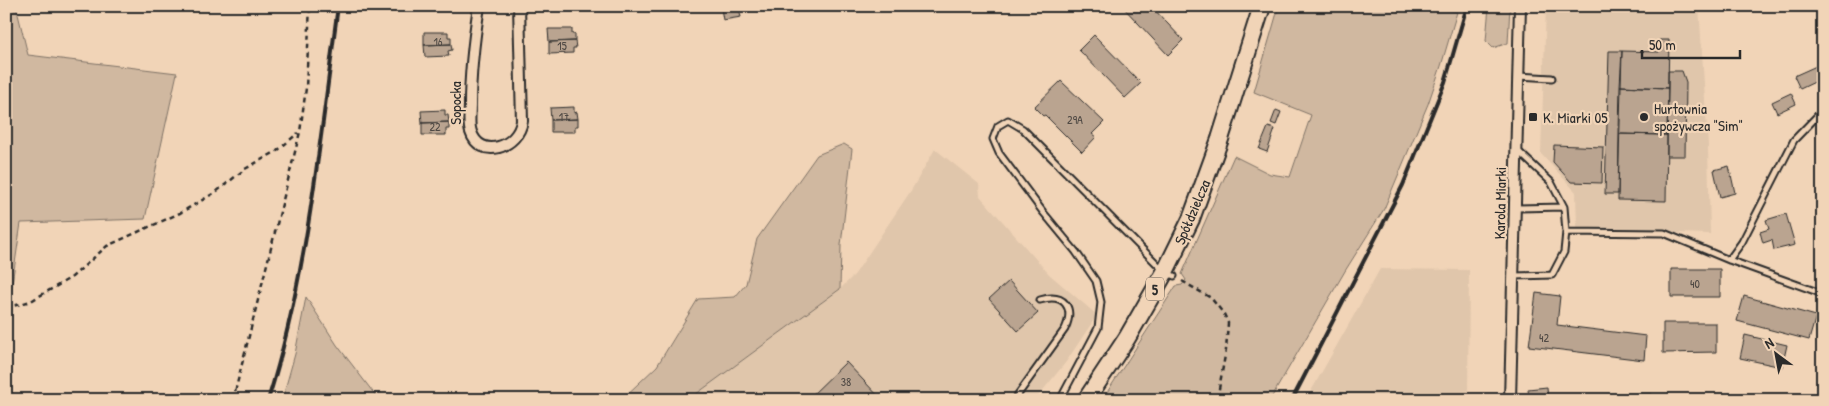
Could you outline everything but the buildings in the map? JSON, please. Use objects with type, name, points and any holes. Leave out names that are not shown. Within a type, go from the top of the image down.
[{"type":"main road","name":"Spółdzielcza","points":[[1086,400],[1169,274],[1209,171],[1262,6]]},
{"type":"street","name":"Sopocka","points":[[479,6],[470,71],[470,124],[471,132],[478,142],[486,147],[493,148],[504,146],[517,136],[521,129],[519,6]]},
{"type":"street","name":"Karola Miarki","points":[[1510,400],[1520,6]]},
{"type":"lane","points":[[1518,76],[1552,78]]},
{"type":"lane","points":[[1729,260],[1742,242],[1794,140],[1823,110]]},
{"type":"lane","points":[[1060,400],[1098,328],[1101,302],[1096,281],[1076,252],[999,153],[993,139],[998,126],[1008,120],[1022,129],[1169,274]]},
{"type":"lane","points":[[1514,276],[1552,275],[1564,252],[1566,232],[1564,208],[1551,182],[1516,150]]},
{"type":"lane","points":[[1515,208],[1564,208]]},
{"type":"lane","points":[[1566,232],[1664,233],[1729,260],[1823,294]]},
{"type":"lane","points":[[1014,400],[1065,329],[1070,319],[1069,309],[1063,301],[1056,298],[1040,300]]},
{"type":"path","points":[[233,400],[300,132],[306,88],[310,6]]},
{"type":"path","points":[[6,308],[31,301],[72,277],[107,246],[180,213],[216,192],[245,169],[277,151],[300,132]]},
{"type":"path","points":[[1169,274],[1211,298],[1224,314],[1228,323],[1226,350],[1217,400]]},
{"type":"shaded area","points":[[6,6],[16,6],[28,55],[177,73],[145,219],[21,223],[6,324]]},
{"type":"shaded area","points":[[1279,6],[1429,6],[1457,12],[1428,104],[1384,209],[1345,271],[1270,400],[1102,400],[1176,286],[1182,285],[1186,280],[1182,274],[1234,156],[1270,174],[1290,177],[1311,115],[1254,92]]},
{"type":"shaded area","points":[[1489,6],[1510,6],[1508,43],[1493,48],[1486,41]]},
{"type":"shaded area","points":[[1546,6],[1699,6],[1708,146],[1710,234],[1577,230],[1576,192],[1541,154]]},
{"type":"shaded area","points":[[844,144],[852,149],[841,245],[840,289],[688,400],[621,400],[657,366],[698,299],[735,297],[746,284],[757,239],[817,155]]},
{"type":"shaded area","points":[[935,149],[979,184],[980,196],[1049,274],[1097,315],[1066,362],[1035,400],[688,400],[840,289],[855,274],[912,189]]},
{"type":"shaded area","points":[[1380,269],[1469,270],[1468,400],[1306,400]]},
{"type":"shaded area","points":[[306,297],[337,345],[379,400],[282,400],[295,354]]},
{"type":"railway","points":[[268,400],[282,352],[303,254],[338,6]]},
{"type":"railway","points":[[1292,400],[1403,185],[1445,82],[1467,6]]},
{"type":"place","name":"K. Miarki 05","points":[[1533,117]]},
{"type":"place","name":"Hurtownia spożywcza \"Sim\"","points":[[1644,117]]}]
